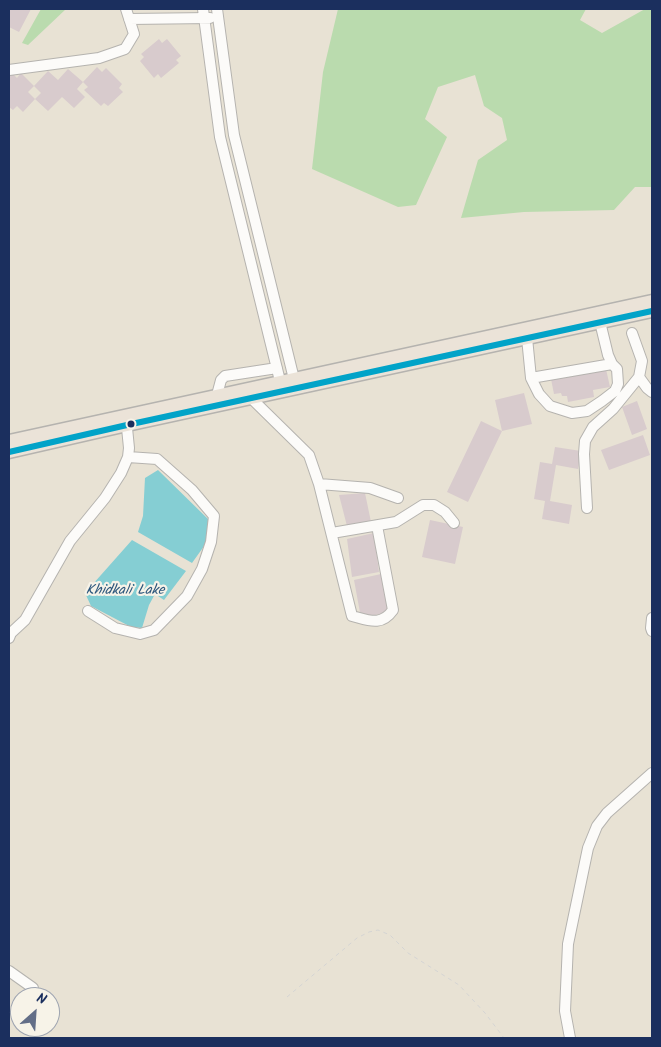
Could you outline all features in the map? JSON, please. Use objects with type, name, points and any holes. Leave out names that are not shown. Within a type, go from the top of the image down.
[{"type":"main road","points":[[9,452],[217,395],[652,301]]},
{"type":"main road","points":[[9,441],[251,398],[652,311]]},
{"type":"street","points":[[9,70],[99,58],[125,49],[134,34],[128,14],[218,14],[234,135],[294,378]]},
{"type":"street","points":[[203,14],[220,137],[280,382]]},
{"type":"street","points":[[220,137],[234,135]]},
{"type":"street","points":[[528,338],[531,378],[539,394],[550,406],[572,413],[587,411],[615,391],[618,384],[617,368],[612,364],[608,355],[600,322]]},
{"type":"street","points":[[586,508],[585,440],[593,427],[613,409],[639,376],[642,361],[632,333]]},
{"type":"street","points":[[531,378],[612,364]]},
{"type":"street","points":[[217,395],[221,380],[225,376],[277,368]]},
{"type":"street","points":[[639,376],[652,392]]},
{"type":"street","points":[[251,398],[309,456],[319,484],[352,616],[374,622],[388,616],[393,610],[378,532]]},
{"type":"street","points":[[9,638],[11,633],[25,620],[70,541],[104,498],[121,472],[128,457],[126,420]]},
{"type":"street","points":[[88,611],[115,628],[140,634],[154,630],[186,596],[202,569],[211,542],[214,516],[192,490],[157,458],[128,457]]},
{"type":"street","points":[[319,484],[370,488],[398,498]]},
{"type":"street","points":[[332,533],[396,522],[423,505],[434,505],[445,512],[454,523]]},
{"type":"street","points":[[652,618],[652,631]]},
{"type":"street","points":[[570,1038],[565,1011],[568,944],[588,848],[597,826],[607,813],[652,773]]},
{"type":"street","points":[[9,971],[32,987]]},
{"type":"path","points":[[287,996],[357,938],[378,930],[390,935],[408,953],[459,985],[484,1012],[504,1038]]},
{"type":"green space","points":[[41,9],[66,9],[28,45],[22,43]]},
{"type":"green space","points":[[338,9],[586,9],[580,20],[602,33],[645,9],[652,9],[652,187],[635,187],[614,210],[524,212],[461,218],[478,160],[507,140],[502,118],[484,106],[475,75],[438,87],[425,119],[447,137],[416,205],[398,207],[312,169],[323,72]]},
{"type":"water","name":"Khidkali Lake","points":[[158,470],[208,519],[207,542],[192,563],[138,532],[143,516],[145,478]]},
{"type":"water","name":"Khidkali Lake","points":[[132,540],[186,571],[164,600],[155,594],[149,605],[142,628],[131,627],[91,606],[85,593]]},
{"type":"building","points":[[9,9],[31,9],[19,32],[9,27]]},
{"type":"building","points":[[159,39],[162,43],[167,39],[181,56],[176,60],[179,63],[161,78],[158,74],[154,78],[140,61],[144,57],[141,54]]},
{"type":"building","points":[[97,67],[102,72],[106,68],[122,84],[119,88],[123,92],[108,106],[104,103],[101,106],[84,90],[88,87],[83,82]]},
{"type":"building","points":[[68,69],[83,82],[77,89],[85,97],[74,108],[62,97],[48,111],[35,99],[41,93],[34,86],[48,71],[58,80]]},
{"type":"building","points":[[12,73],[17,78],[21,73],[34,86],[28,92],[35,99],[23,112],[17,106],[13,110],[9,107],[9,77]]},
{"type":"building","points":[[606,369],[610,387],[593,390],[594,397],[568,402],[567,396],[562,396],[561,393],[554,394],[551,379]]},
{"type":"building","points":[[524,393],[532,424],[502,431],[495,400]]},
{"type":"building","points":[[637,401],[647,429],[632,435],[622,407]]},
{"type":"building","points":[[481,421],[502,431],[468,502],[447,492]]},
{"type":"building","points":[[643,435],[650,455],[609,470],[601,450]]},
{"type":"building","points":[[555,447],[581,451],[578,469],[556,465],[550,501],[572,505],[569,524],[542,519],[545,501],[534,499],[540,462],[552,464]]},
{"type":"building","points":[[365,493],[371,522],[347,526],[339,495]]},
{"type":"building","points":[[430,520],[463,527],[455,564],[422,557]]},
{"type":"building","points":[[374,533],[379,572],[352,577],[347,539]]},
{"type":"building","points":[[381,574],[389,612],[361,618],[354,580]]},
{"type":"transit line","points":[[9,452],[652,311]]}]
